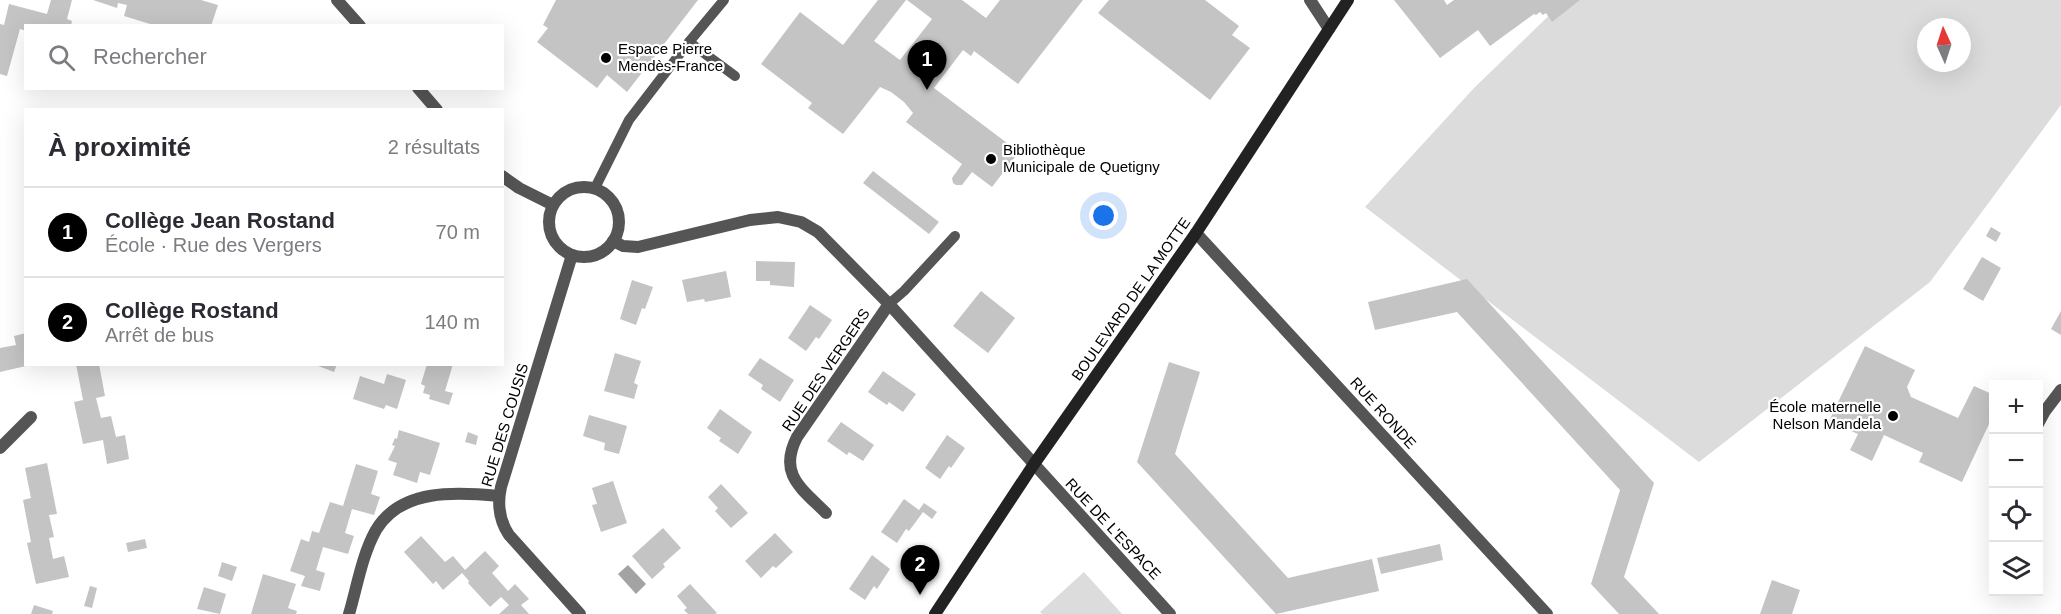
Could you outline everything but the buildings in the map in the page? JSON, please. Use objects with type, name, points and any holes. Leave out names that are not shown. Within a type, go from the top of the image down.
[{"type":"street","points":[[337,0],[358,24]]},
{"type":"street","points":[[1310,0],[1329,29]]},
{"type":"street","name":"BOULEVARD DE LA MOTTE","points":[[935,614],[1034,464],[1196,233],[1348,0]]},
{"type":"street","points":[[420,90],[435,108]]},
{"type":"street","points":[[504,177],[519,188],[553,205]]},
{"type":"street","points":[[576,187],[595,188],[610,197],[617,207],[618,232],[614,241],[594,256],[572,255],[562,250],[549,232],[548,221],[553,205],[564,192],[576,187]]},
{"type":"street","name":"RUE DES VERGERS","points":[[614,241],[623,246],[638,247],[750,220],[778,217],[801,222],[818,232],[889,304],[1034,464]]},
{"type":"street","name":"RUE RONDE","points":[[1196,233],[1547,614]]},
{"type":"street","name":"RUE DES COUSIS","points":[[572,255],[499,496],[500,517],[509,535],[580,614]]},
{"type":"street","name":"RUE DES VERGERS","points":[[826,513],[795,480],[790,469],[789,452],[889,304]]},
{"type":"street","points":[[2043,415],[2061,390]]},
{"type":"street","points":[[0,448],[31,417]]},
{"type":"street","name":"RUE DE L'ESPACE","points":[[1034,464],[1170,614]]},
{"type":"street","points":[[348,614],[370,543],[389,515],[408,503],[433,495],[466,493],[499,496]]},
{"type":"lane","points":[[595,188],[629,120],[724,0]]},
{"type":"lane","points":[[689,42],[735,76]]},
{"type":"lane","points":[[889,304],[955,236]]},
{"type":"shaded area","points":[[1565,0],[2061,0],[2061,105],[1930,282],[1699,462],[1365,207],[1474,88]]},
{"type":"shaded area","points":[[628,565],[646,584],[636,594],[618,574]]},
{"type":"shaded area","points":[[1084,572],[1122,614],[1042,614],[1040,612]]},
{"type":"place","name":"Espace Pierre Mendès-France","points":[[606,58]]},
{"type":"place","name":"Collège Jean Rostand","points":[[927,90]]},
{"type":"place","name":"Bibliothèque Municipale de Quetigny","points":[[991,159]]},
{"type":"place","name":"École maternelle Nelson Mandela","points":[[1893,416]]},
{"type":"place","name":"Collège Rostand","points":[[920,595]]}]
